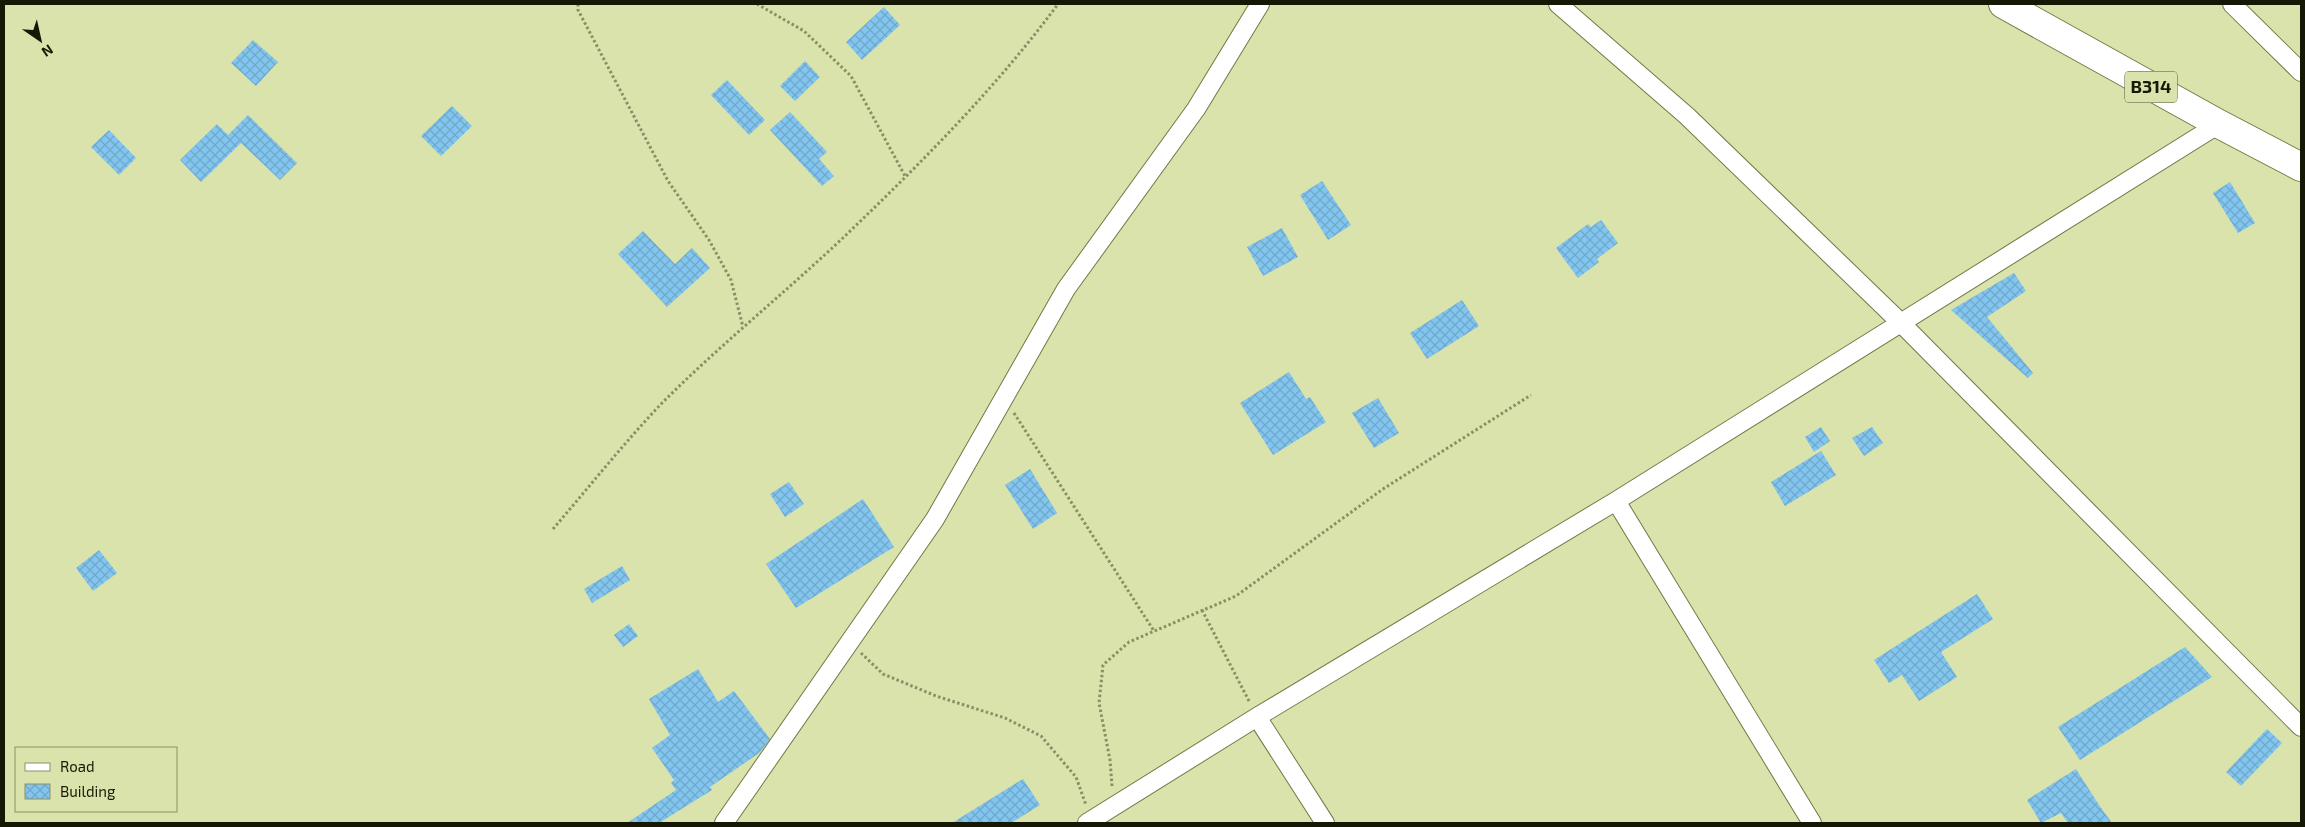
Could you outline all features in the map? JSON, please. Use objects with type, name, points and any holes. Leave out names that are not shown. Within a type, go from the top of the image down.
[{"type":"main road","name":"B314","points":[[2002,4],[2301,167]]},
{"type":"street","points":[[724,823],[935,519],[1066,289],[1196,109],[1260,4]]},
{"type":"street","points":[[1558,4],[1687,116],[1901,323],[2301,727]]},
{"type":"street","points":[[2232,4],[2301,72]]},
{"type":"street","points":[[1091,822],[1257,717],[1616,501],[2219,124]]},
{"type":"street","points":[[1616,501],[1812,823]]},
{"type":"street","points":[[1257,717],[1325,823]]},
{"type":"path","points":[[578,4],[578,10],[668,181],[709,240],[731,280],[743,327]]},
{"type":"path","points":[[757,4],[804,31],[851,76],[905,176]]},
{"type":"path","points":[[553,529],[661,404],[845,235],[953,128],[1029,42],[1058,4]]},
{"type":"path","points":[[1114,807],[1110,760],[1099,703],[1103,665],[1129,642],[1236,596],[1383,489],[1531,395]]},
{"type":"path","points":[[1004,397],[1154,631]]},
{"type":"path","points":[[1202,610],[1257,717]]},
{"type":"path","points":[[850,642],[883,674],[936,696],[1005,718],[1041,736],[1076,777],[1091,822]]},
{"type":"building","points":[[884,7],[900,25],[862,60],[846,42]]},
{"type":"building","points":[[253,40],[278,62],[256,86],[231,63]]},
{"type":"building","points":[[805,61],[820,77],[795,101],[780,86]]},
{"type":"building","points":[[727,80],[765,120],[749,135],[711,95]]},
{"type":"building","points":[[452,106],[472,126],[441,156],[421,136]]},
{"type":"building","points":[[790,112],[827,152],[819,159],[834,176],[822,186],[770,130]]},
{"type":"building","points":[[248,115],[297,163],[280,180],[241,143],[201,182],[180,160],[217,124],[228,135]]},
{"type":"building","points":[[109,130],[136,158],[119,175],[91,147]]},
{"type":"building","points":[[1322,181],[1351,225],[1328,240],[1300,195]]},
{"type":"building","points":[[2230,182],[2255,223],[2238,233],[2213,193]]},
{"type":"building","points":[[1601,220],[1618,243],[1597,259],[1599,262],[1578,278],[1556,248],[1588,224],[1591,227]]},
{"type":"building","points":[[1282,228],[1298,257],[1263,276],[1247,247]]},
{"type":"building","points":[[643,231],[675,264],[692,248],[710,268],[667,307],[618,254]]},
{"type":"building","points":[[2014,273],[2026,291],[1987,317],[2033,373],[2028,378],[1951,310]]},
{"type":"building","points":[[1462,300],[1479,326],[1427,359],[1410,333]]},
{"type":"building","points":[[1289,372],[1306,399],[1310,397],[1326,422],[1273,455],[1240,403]]},
{"type":"building","points":[[1378,398],[1399,433],[1374,448],[1352,413]]},
{"type":"building","points":[[1821,427],[1830,441],[1814,452],[1805,437]]},
{"type":"building","points":[[1872,427],[1883,443],[1864,456],[1852,438]]},
{"type":"building","points":[[1821,451],[1836,475],[1785,506],[1771,482]]},
{"type":"building","points":[[1030,469],[1057,513],[1033,529],[1005,485]]},
{"type":"building","points":[[789,482],[804,504],[785,517],[770,494]]},
{"type":"building","points":[[863,499],[894,547],[796,608],[766,564]]},
{"type":"building","points":[[99,550],[117,573],[93,591],[76,568]]},
{"type":"building","points":[[622,566],[630,580],[592,603],[584,589]]},
{"type":"building","points":[[1977,594],[1993,619],[1941,652],[1957,677],[1919,701],[1902,675],[1889,683],[1874,660]]},
{"type":"building","points":[[629,624],[638,636],[623,647],[614,635]]},
{"type":"building","points":[[2185,647],[2212,677],[2080,760],[2058,727]]},
{"type":"building","points":[[698,669],[718,702],[734,691],[770,739],[759,753],[710,787],[712,790],[659,823],[627,823],[676,790],[671,783],[674,780],[652,748],[670,735],[649,699]]},
{"type":"building","points":[[2267,729],[2282,743],[2241,786],[2226,772]]},
{"type":"building","points":[[2076,769],[2112,823],[2068,823],[2061,813],[2041,823],[2027,800]]},
{"type":"building","points":[[1023,779],[1040,805],[1011,823],[952,823]]}]
